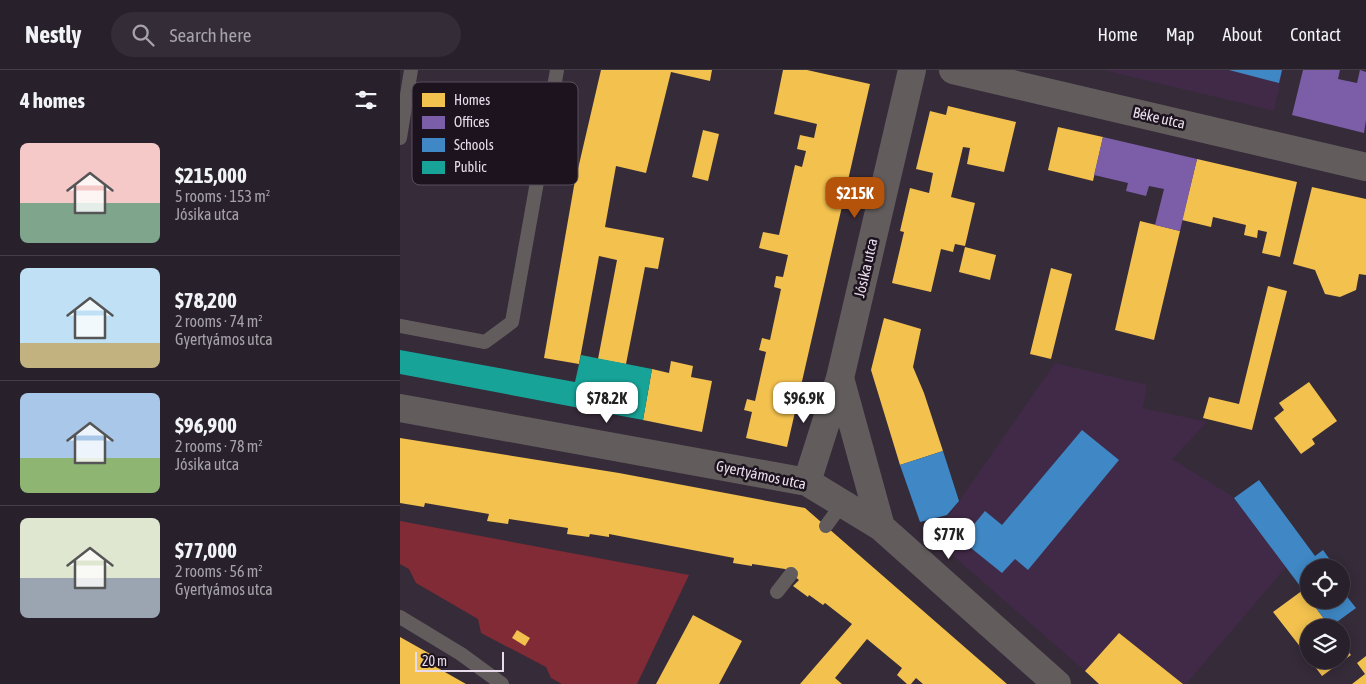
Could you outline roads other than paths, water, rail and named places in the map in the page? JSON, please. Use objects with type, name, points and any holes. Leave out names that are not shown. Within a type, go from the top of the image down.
[{"type":"street","name":"Jósika utca","points":[[807,482],[840,378],[912,70]]},
{"type":"street","name":"Béke utca","points":[[953,70],[1366,167]]},
{"type":"street","name":"Jósika utca","points":[[840,378],[881,528]]},
{"type":"street","name":"Gyertyámos utca","points":[[400,408],[807,482],[881,528],[1057,684]]},
{"type":"lane","points":[[400,138],[411,70]]},
{"type":"lane","points":[[400,326],[485,342],[512,322],[536,185]]},
{"type":"lane","points":[[826,526],[842,504]]},
{"type":"lane","points":[[777,592],[791,574]]},
{"type":"lane","points":[[400,617],[461,654],[502,684]]}]
